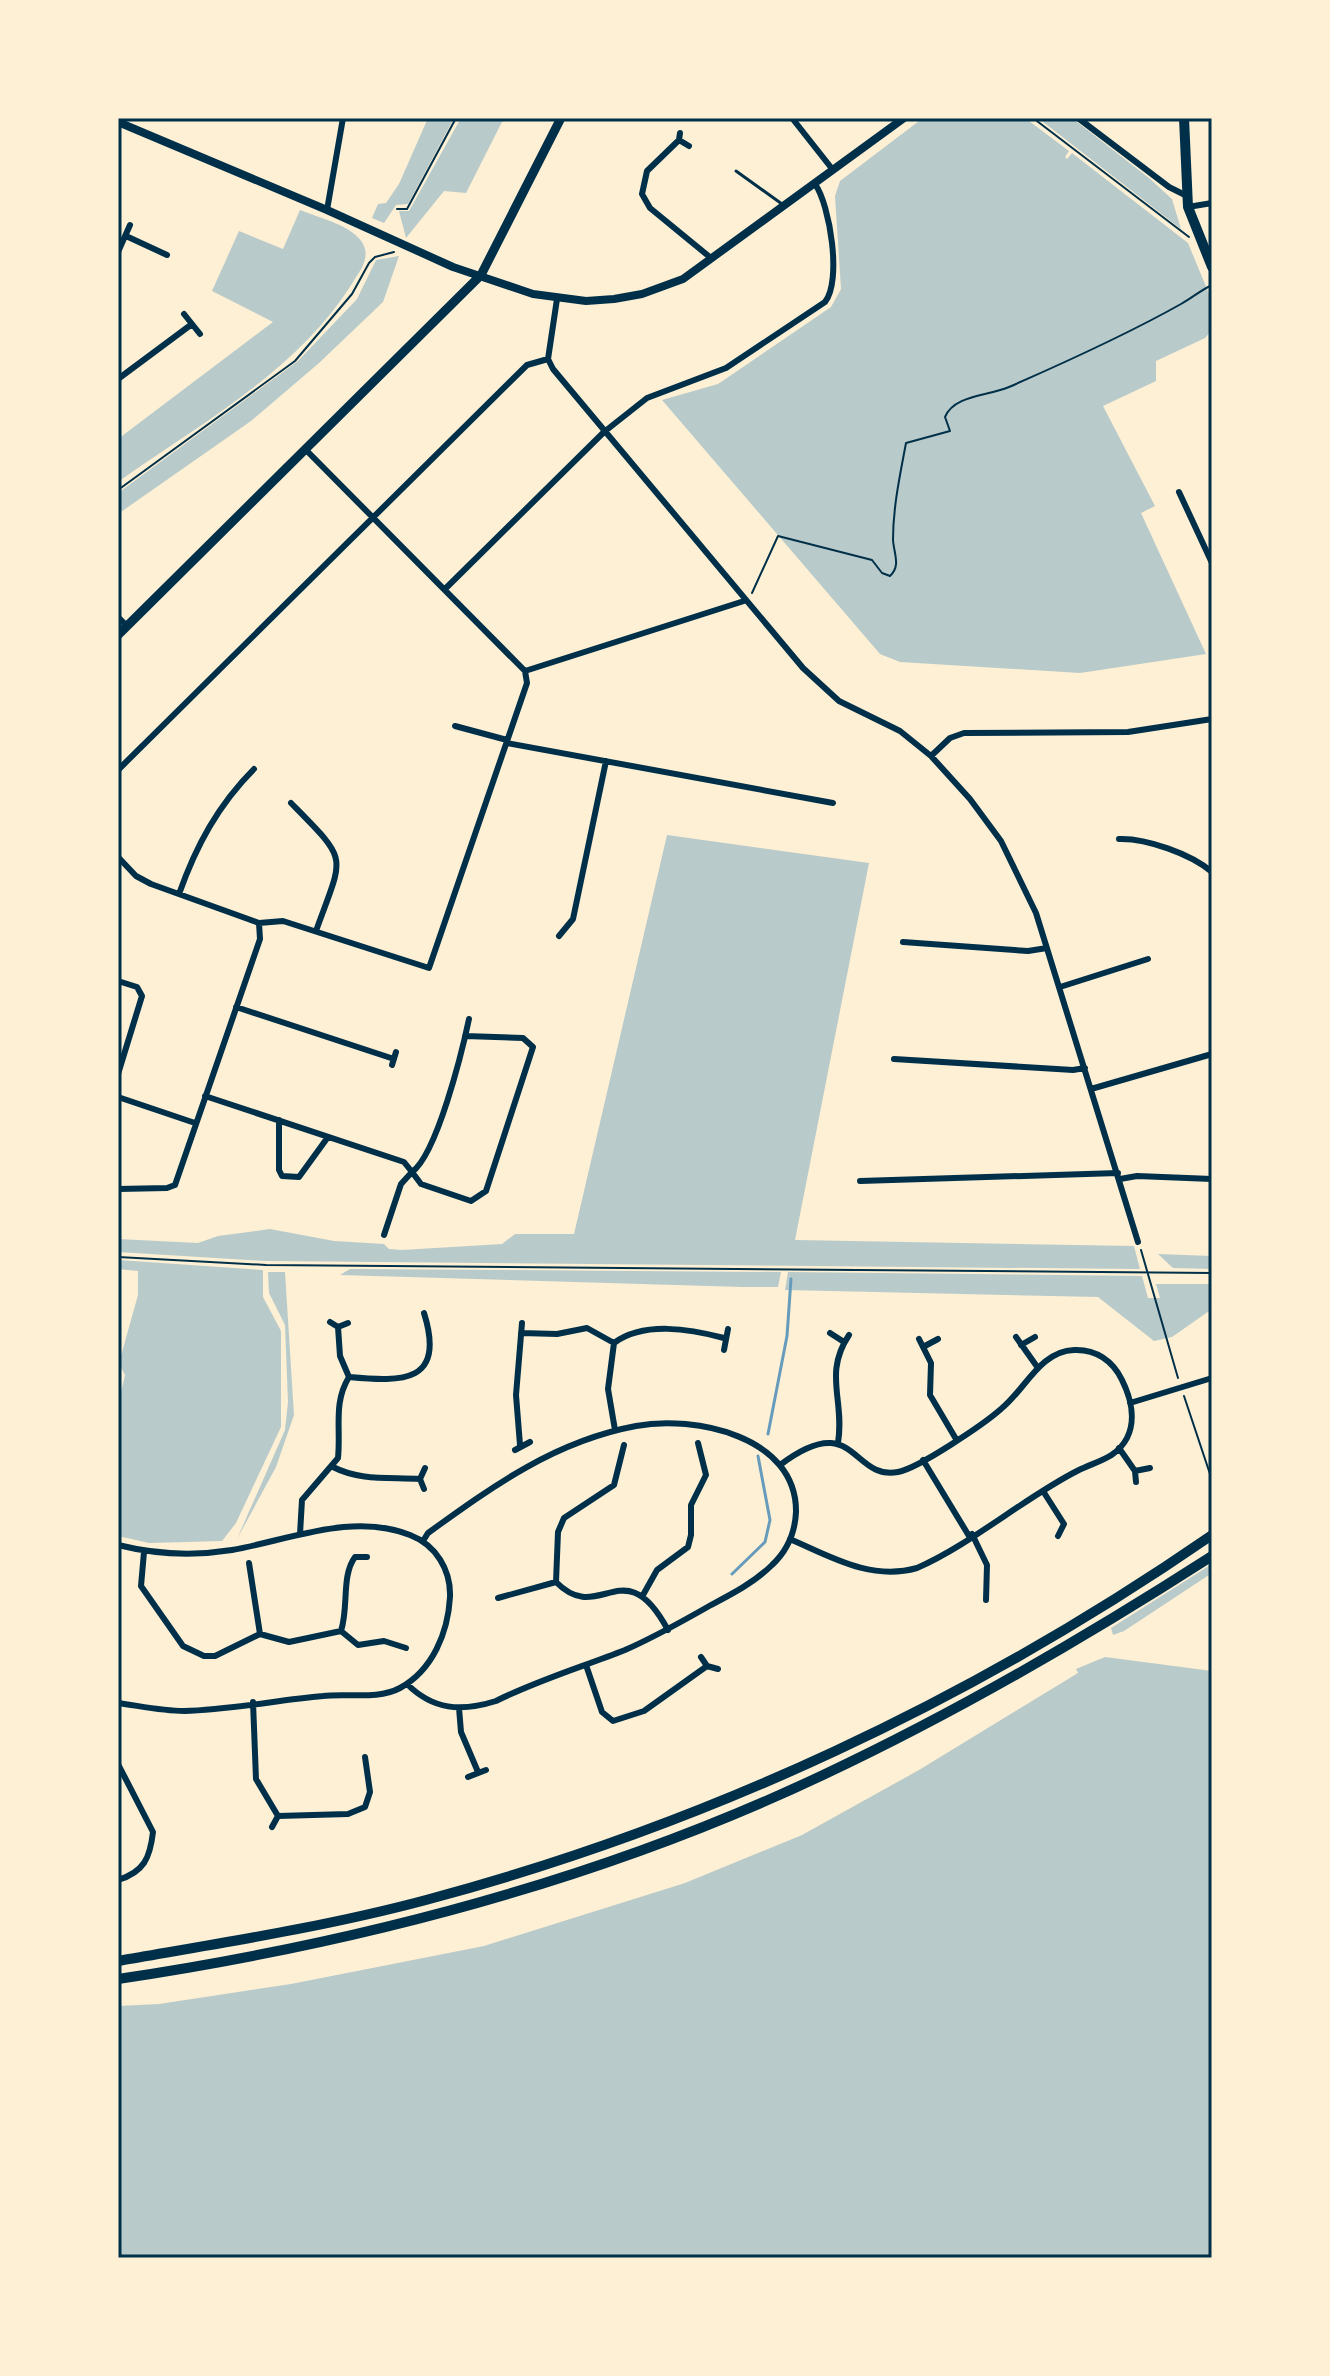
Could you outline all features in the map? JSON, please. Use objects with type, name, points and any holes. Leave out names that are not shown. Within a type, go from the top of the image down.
[{"type":"main road","points":[[118,635],[481,275],[561,118]]},
{"type":"main road","points":[[1184,118],[1188,202],[1212,267]]},
{"type":"main road","points":[[118,1961],[269,1935],[426,1900],[675,1820],[798,1768],[994,1670],[1072,1627],[1212,1535]]},
{"type":"main road","points":[[118,1979],[291,1948],[384,1926],[484,1900],[664,1842],[820,1776],[951,1711],[1062,1651],[1212,1556]]},
{"type":"street","points":[[327,210],[343,118]]},
{"type":"street","points":[[792,118],[833,170]]},
{"type":"street","points":[[118,122],[453,267],[557,299],[586,301],[642,294],[683,279],[904,118]]},
{"type":"street","points":[[1078,118],[1188,202],[1212,203]]},
{"type":"street","points":[[689,146],[680,137],[647,171],[642,194],[650,208],[711,258]]},
{"type":"street","points":[[445,589],[604,432],[647,398],[726,368],[825,302],[833,290],[834,268],[822,195],[815,184]]},
{"type":"street","points":[[118,252],[130,225]]},
{"type":"street","points":[[126,236],[167,255]]},
{"type":"street","points":[[557,299],[548,359],[604,432],[744,601],[826,691],[850,707],[900,731],[931,756],[970,799],[1001,841],[1025,887],[1047,948],[1138,1242]]},
{"type":"street","points":[[184,314],[200,334]]},
{"type":"street","points":[[118,379],[192,324]]},
{"type":"street","points":[[118,770],[527,365],[548,359]]},
{"type":"street","points":[[118,857],[143,881],[259,923],[283,921],[429,968],[527,683],[525,671],[306,450]]},
{"type":"street","points":[[1179,492],[1212,563]]},
{"type":"street","points":[[1202,540],[1212,535]]},
{"type":"street","points":[[525,671],[744,601]]},
{"type":"street","points":[[118,617],[127,626]]},
{"type":"street","points":[[931,756],[950,738],[964,733],[1128,732],[1212,719]]},
{"type":"street","points":[[455,726],[507,742],[833,803]]},
{"type":"street","points":[[559,936],[569,932],[573,919],[606,761]]},
{"type":"street","points":[[179,894],[197,845],[232,792],[254,769]]},
{"type":"street","points":[[291,803],[331,844],[337,859],[337,873],[316,931]]},
{"type":"street","points":[[293,818],[299,812]]},
{"type":"street","points":[[1119,839],[1132,839],[1195,860],[1212,872]]},
{"type":"street","points":[[118,1189],[172,1187],[260,939],[259,923]]},
{"type":"street","points":[[903,942],[1028,951],[1047,948]]},
{"type":"street","points":[[1060,987],[1148,959]]},
{"type":"street","points":[[118,981],[137,987],[142,996],[118,1074]]},
{"type":"street","points":[[236,1007],[394,1059]]},
{"type":"street","points":[[384,1235],[401,1184],[424,1159],[457,1074],[469,1019]]},
{"type":"street","points":[[205,1096],[400,1160],[421,1184],[465,1200],[478,1200],[486,1191],[533,1047],[523,1038],[465,1036]]},
{"type":"street","points":[[1091,1089],[1212,1054]]},
{"type":"street","points":[[894,1059],[1073,1070],[1085,1068]]},
{"type":"street","points":[[118,1097],[195,1123]]},
{"type":"street","points":[[279,1120],[279,1173],[292,1180],[299,1177],[328,1137]]},
{"type":"street","points":[[860,1181],[1119,1176],[1212,1179]]},
{"type":"street","points":[[349,1377],[399,1380],[418,1372],[431,1353],[424,1313]]},
{"type":"street","points":[[330,1322],[338,1327]]},
{"type":"street","points":[[338,1327],[348,1323]]},
{"type":"street","points":[[428,1326],[437,1323]]},
{"type":"street","points":[[522,1323],[516,1395],[518,1447],[530,1442]]},
{"type":"street","points":[[300,1534],[302,1500],[333,1467],[339,1449],[338,1399],[349,1377],[340,1356],[338,1327]]},
{"type":"street","points":[[521,1333],[557,1334],[582,1328],[614,1343]]},
{"type":"street","points":[[614,1343],[631,1333],[652,1329],[724,1338]]},
{"type":"street","points":[[724,1350],[728,1329]]},
{"type":"street","points":[[830,1333],[844,1342]]},
{"type":"street","points":[[838,1443],[842,1419],[833,1374],[835,1359],[849,1335]]},
{"type":"street","points":[[1016,1337],[1038,1368]]},
{"type":"street","points":[[1021,1345],[1035,1337]]},
{"type":"street","points":[[919,1339],[931,1363],[930,1395],[956,1439]]},
{"type":"street","points":[[923,1347],[938,1339]]},
{"type":"street","points":[[614,1343],[608,1389],[615,1430]]},
{"type":"street","points":[[780,1465],[811,1445],[838,1443],[887,1472],[900,1472],[999,1411],[1038,1368],[1061,1352],[1096,1353],[1106,1359],[1121,1379],[1130,1403],[1131,1428],[1119,1448],[1107,1459],[1043,1491],[927,1563],[892,1573],[864,1569],[790,1539]]},
{"type":"street","points":[[418,1372],[424,1380]]},
{"type":"street","points":[[1130,1403],[1212,1378]]},
{"type":"street","points":[[407,1684],[427,1701],[459,1708],[496,1701],[668,1630],[760,1576],[781,1555],[790,1539],[795,1520],[795,1497],[780,1465],[758,1447],[710,1427],[658,1423],[615,1430],[539,1458],[492,1486],[428,1533],[423,1541]]},
{"type":"street","points":[[556,1582],[558,1532],[564,1518],[614,1485],[624,1445]]},
{"type":"street","points":[[643,1595],[657,1570],[679,1555],[690,1541],[691,1505],[706,1475],[700,1446],[711,1446]]},
{"type":"street","points":[[1119,1448],[1135,1471],[1136,1482]]},
{"type":"street","points":[[612,1458],[622,1460]]},
{"type":"street","points":[[923,1460],[986,1559],[986,1600]]},
{"type":"street","points":[[333,1467],[364,1479],[389,1475],[420,1479]]},
{"type":"street","points":[[424,1489],[420,1479],[425,1468]]},
{"type":"street","points":[[1135,1471],[1150,1468]]},
{"type":"street","points":[[1043,1491],[1064,1524]]},
{"type":"street","points":[[1064,1524],[1076,1525]]},
{"type":"street","points":[[1058,1536],[1064,1524]]},
{"type":"street","points":[[118,1545],[144,1552],[229,1550],[337,1528],[383,1529],[423,1541],[448,1574],[449,1609],[437,1648],[407,1684],[379,1695],[346,1694],[185,1711],[118,1703]]},
{"type":"street","points":[[144,1552],[141,1586],[183,1646],[204,1656],[215,1656],[260,1634],[289,1642],[341,1631]]},
{"type":"street","points":[[341,1631],[348,1605],[348,1565],[355,1557],[367,1557]]},
{"type":"street","points":[[249,1563],[260,1634]]},
{"type":"street","points":[[241,1578],[251,1577]]},
{"type":"street","points":[[508,1582],[512,1593]]},
{"type":"street","points":[[556,1582],[570,1593],[589,1597],[625,1590],[643,1595],[668,1630]]},
{"type":"street","points":[[498,1598],[556,1582]]},
{"type":"street","points":[[987,1584],[996,1585]]},
{"type":"street","points":[[341,1631],[358,1645],[384,1641],[406,1648]]},
{"type":"street","points":[[701,1657],[707,1666],[718,1669]]},
{"type":"street","points":[[586,1665],[602,1712],[613,1721],[644,1711],[707,1666]]},
{"type":"street","points":[[253,1702],[256,1779],[278,1816]]},
{"type":"street","points":[[459,1708],[463,1739],[482,1771],[468,1777]]},
{"type":"street","points":[[278,1816],[358,1812],[370,1797],[365,1757]]},
{"type":"street","points":[[118,1764],[153,1832],[144,1865],[134,1875],[118,1880]]},
{"type":"street","points":[[356,1776],[367,1775]]},
{"type":"street","points":[[272,1827],[278,1816]]},
{"type":"lane","points":[[736,171],[784,206]]},
{"type":"path","points":[[397,209],[407,209],[456,118]]},
{"type":"path","points":[[1033,118],[1189,237]]},
{"type":"path","points":[[118,490],[295,361],[352,294],[369,263],[375,257],[395,252],[400,244]]},
{"type":"path","points":[[744,601],[758,588],[778,536],[872,560],[890,576],[897,562],[893,542],[896,498],[906,443],[950,431],[945,417],[949,407],[958,402],[996,393],[1030,378],[1182,304],[1212,285]]},
{"type":"path","points":[[1138,1242],[1153,1290]]},
{"type":"path","points":[[118,1257],[266,1265],[1212,1273]]},
{"type":"shaded area","points":[[428,118],[454,118],[408,204],[396,205],[384,223],[372,218],[378,204],[386,203],[399,184]]},
{"type":"shaded area","points":[[461,118],[504,118],[466,193],[444,191],[406,238],[399,211],[409,211]]},
{"type":"shaded area","points":[[923,118],[1025,118],[1069,151],[1065,157],[1067,159],[1072,153],[1188,243],[1212,301],[1212,330],[1205,338],[1156,361],[1156,381],[1103,406],[1155,506],[1141,513],[1206,654],[1080,673],[900,662],[880,654],[662,400],[718,384],[831,307],[841,289],[835,196],[840,181]]},
{"type":"shaded area","points":[[1038,118],[1072,118],[1172,199],[1181,229]]},
{"type":"shaded area","points":[[300,210],[338,224],[362,241],[365,258],[353,282],[331,314],[276,369],[118,482],[118,439],[273,322],[212,291],[239,231],[283,249]]},
{"type":"shaded area","points":[[399,256],[383,302],[319,363],[251,421],[118,514],[118,493],[298,361],[357,299],[376,260]]},
{"type":"shaded area","points":[[667,835],[869,863],[795,1240],[1134,1246],[1140,1269],[266,1261],[118,1252],[118,1239],[198,1243],[218,1236],[270,1229],[334,1241],[384,1244],[389,1249],[402,1250],[502,1244],[515,1234],[574,1234]]},
{"type":"shaded area","points":[[1158,1254],[1212,1256],[1212,1269],[1173,1268]]},
{"type":"shaded area","points":[[118,1260],[263,1270],[263,1297],[281,1331],[281,1427],[236,1523],[222,1541],[149,1543],[118,1536],[118,1393],[121,1392],[125,1375],[119,1363],[138,1295],[138,1271],[118,1269]]},
{"type":"shaded area","points":[[350,1269],[781,1272],[778,1287],[742,1287],[340,1275]]},
{"type":"shaded area","points":[[268,1272],[285,1272],[294,1415],[276,1467],[237,1539],[285,1430],[288,1402],[285,1325],[269,1293]]},
{"type":"shaded area","points":[[788,1272],[1142,1276],[1148,1298],[1160,1298],[1156,1284],[1212,1284],[1212,1309],[1172,1337],[1154,1341],[1098,1297],[785,1290]]},
{"type":"shaded area","points":[[1212,1564],[1212,1573],[1124,1631],[1113,1635],[1111,1628]]},
{"type":"shaded area","points":[[1105,1657],[1212,1671],[1212,2258],[118,2258],[118,2006],[159,2004],[291,1984],[484,1946],[685,1883],[802,1835],[919,1770],[1078,1673],[1076,1669]]},
{"type":"waterway","points":[[768,1434],[787,1336],[791,1279]]},
{"type":"waterway","points":[[732,1574],[765,1542],[770,1520],[758,1456]]}]
